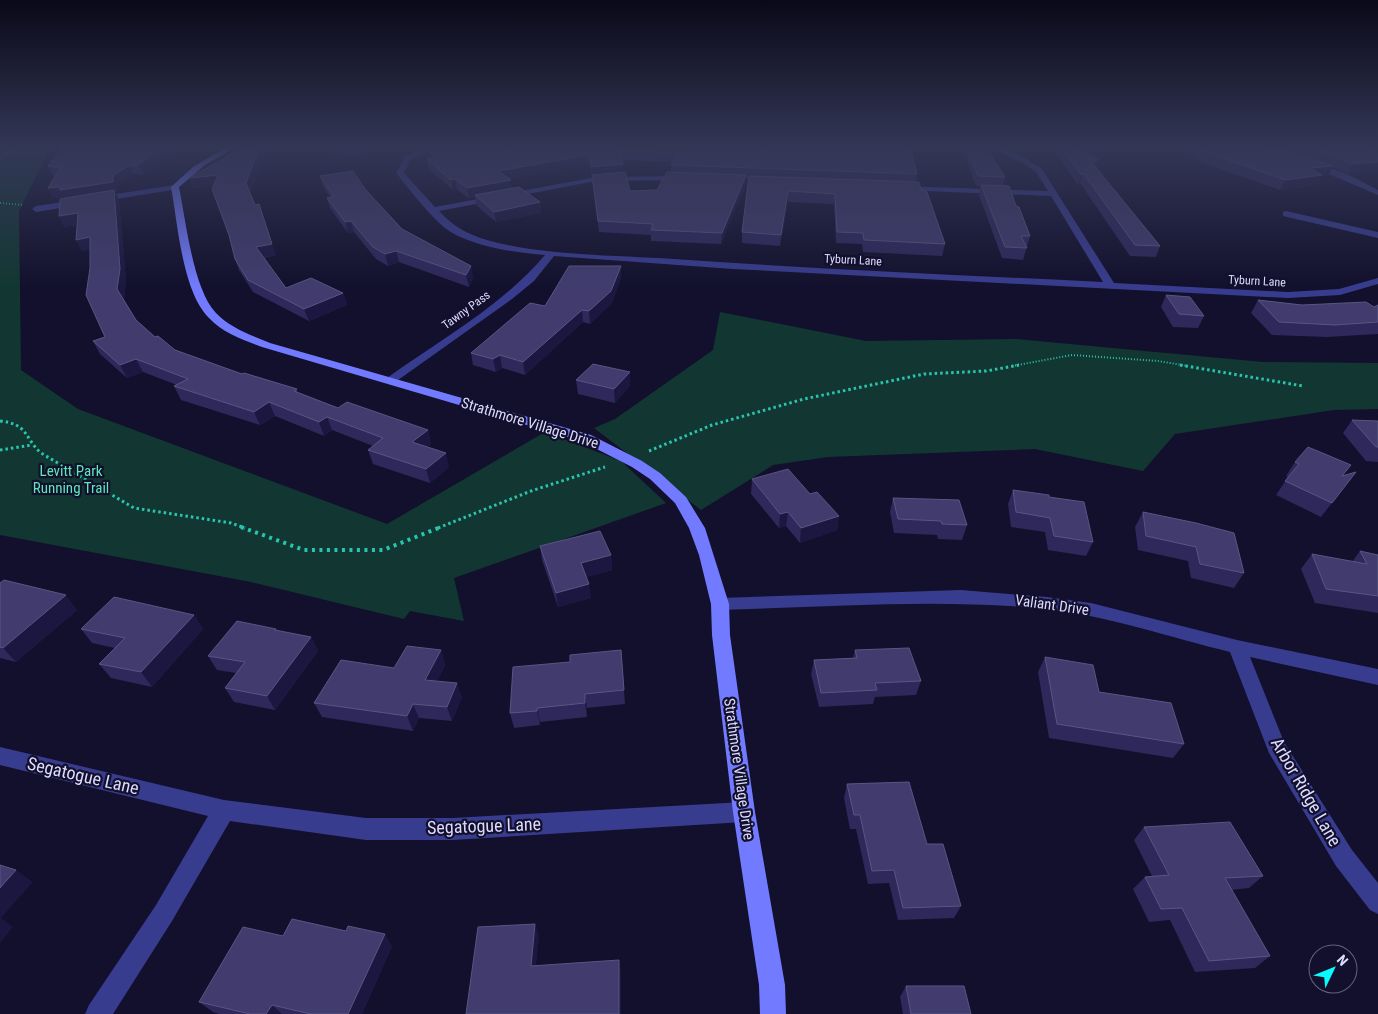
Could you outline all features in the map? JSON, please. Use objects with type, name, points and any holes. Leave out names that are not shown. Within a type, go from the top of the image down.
[{"type":"street","points":[[36,208],[133,193]]},
{"type":"street","name":"Strathmore Village Drive","points":[[176,193],[194,283],[199,299],[209,314],[227,328],[266,345],[586,438],[629,459],[654,476],[681,500],[697,528],[707,555],[720,604],[721,635],[744,812],[772,985],[773,1014]]},
{"type":"street","name":"Tyburn Lane","points":[[418,193],[448,226],[462,234],[508,248],[551,254],[733,266],[1288,295],[1340,292],[1378,281]]},
{"type":"street","points":[[433,210],[524,193]]},
{"type":"street","points":[[1035,193],[1051,194],[1110,285]]},
{"type":"street","points":[[1286,214],[1378,235]]},
{"type":"street","name":"Tawny Pass","points":[[391,381],[508,297],[530,279],[551,254]]},
{"type":"street","name":"Valiant Drive","points":[[720,604],[961,596],[1037,602],[1091,610],[1237,647],[1378,677]]},
{"type":"street","name":"Arbor Ridge Lane","points":[[1237,647],[1276,747],[1344,858],[1378,902]]},
{"type":"street","name":"Segatogue Lane","points":[[0,756],[224,810],[366,829],[453,829],[744,812]]},
{"type":"street","points":[[98,1014],[164,913],[224,810]]},
{"type":"path","points":[[0,206],[7,203]]},
{"type":"path","points":[[0,421],[11,422],[28,433],[32,445],[41,453],[134,508],[231,523],[304,550],[383,550],[531,491],[629,459],[712,425],[804,399],[924,374],[986,371],[1072,355],[1158,362],[1303,386]]},
{"type":"path","points":[[0,450],[32,445]]},
{"type":"green space","name":"Levitt Park Running Trail","points":[[0,193],[28,193],[19,211],[21,370],[78,409],[387,524],[545,432],[621,461],[666,503],[454,578],[464,621],[410,611],[404,619],[251,582],[0,535]]},
{"type":"green space","points":[[720,312],[866,341],[1015,339],[1263,362],[1378,363],[1378,409],[1334,410],[1175,434],[1143,471],[1035,449],[828,457],[773,465],[701,510],[594,428],[615,419],[713,350]]},
{"type":"building","points":[[94,193],[114,193],[120,269],[117,289],[136,320],[155,337],[158,336],[175,350],[242,374],[297,389],[294,391],[338,408],[347,402],[428,430],[412,442],[446,453],[426,469],[368,450],[383,438],[327,417],[319,422],[269,402],[254,412],[174,386],[188,379],[136,359],[120,365],[93,341],[105,337],[86,295],[90,268],[90,237],[76,240],[78,213],[59,216],[60,199]]},
{"type":"building","points":[[214,193],[250,193],[255,205],[259,204],[272,244],[256,247],[286,288],[311,278],[343,293],[304,309],[248,280],[235,259],[229,235]]},
{"type":"building","points":[[332,193],[369,193],[402,229],[471,266],[466,275],[396,251],[385,254],[373,247],[351,221],[345,222],[327,198],[334,197]]},
{"type":"building","points":[[528,193],[540,202],[494,212],[475,195]]},
{"type":"building","points":[[594,193],[738,193],[722,233],[651,230],[653,224],[598,221]]},
{"type":"building","points":[[747,193],[788,193],[781,235],[742,232]]},
{"type":"building","points":[[824,193],[927,193],[945,244],[864,240],[863,233],[837,232],[835,194]]},
{"type":"building","points":[[984,193],[1012,193],[1016,206],[1019,207],[1030,236],[1021,236],[1027,248],[1005,247]]},
{"type":"building","points":[[1098,193],[1117,193],[1160,246],[1135,245]]},
{"type":"building","points":[[569,266],[621,266],[611,291],[589,311],[582,310],[523,362],[500,355],[493,359],[471,353],[530,303],[545,306]]},
{"type":"building","points":[[1166,295],[1190,297],[1204,316],[1179,314]]},
{"type":"building","points":[[1258,300],[1302,305],[1366,302],[1374,307],[1378,305],[1378,322],[1335,325],[1279,322]]},
{"type":"building","points":[[593,364],[630,372],[614,389],[576,380]]},
{"type":"building","points":[[1352,420],[1378,421],[1378,447],[1376,447]]},
{"type":"building","points":[[1308,447],[1351,465],[1342,476],[1356,472],[1332,503],[1285,481],[1299,464],[1295,462]]},
{"type":"building","points":[[788,469],[810,494],[817,492],[839,516],[801,528],[788,512],[780,514],[752,479]]},
{"type":"building","points":[[1013,490],[1084,502],[1093,542],[1054,536],[1050,518],[1016,512]]},
{"type":"building","points":[[893,498],[959,500],[967,525],[942,524],[941,521],[898,519]]},
{"type":"building","points":[[1143,512],[1234,533],[1244,573],[1200,564],[1196,547],[1146,536]]},
{"type":"building","points":[[600,531],[611,555],[581,563],[589,584],[556,593],[540,546]]},
{"type":"building","points":[[1360,551],[1378,555],[1378,596],[1326,589],[1312,554],[1367,564]]},
{"type":"building","points":[[4,580],[66,595],[3,648],[0,647],[0,583]]},
{"type":"building","points":[[114,597],[194,615],[141,672],[99,664],[125,638],[81,629]]},
{"type":"building","points":[[237,621],[311,637],[267,696],[225,688],[245,662],[208,656]]},
{"type":"building","points":[[407,646],[441,650],[425,680],[457,683],[447,707],[413,704],[407,716],[314,703],[341,660],[394,668]]},
{"type":"building","points":[[909,648],[921,681],[875,683],[877,690],[821,693],[814,660],[857,658],[855,650]]},
{"type":"building","points":[[621,650],[624,690],[585,694],[585,703],[537,708],[537,711],[510,713],[513,667],[570,662],[570,655]]},
{"type":"building","points":[[1045,657],[1093,665],[1099,692],[1171,703],[1184,744],[1057,724]]},
{"type":"building","points":[[909,782],[927,844],[943,844],[961,906],[903,908],[894,870],[872,871],[860,815],[854,815],[847,784]]},
{"type":"building","points":[[1230,822],[1263,876],[1225,878],[1270,956],[1209,961],[1182,908],[1161,909],[1145,877],[1169,875],[1144,827]]},
{"type":"building","points":[[0,865],[16,870],[0,888]]},
{"type":"building","points":[[292,919],[346,931],[348,926],[385,934],[348,1014],[311,1014],[272,1005],[266,1014],[250,1014],[199,1002],[243,927],[283,936]]},
{"type":"building","points":[[535,924],[531,966],[619,960],[619,1014],[466,1014],[478,927]]},
{"type":"building","points":[[906,986],[964,986],[971,1014],[911,1014]]}]
